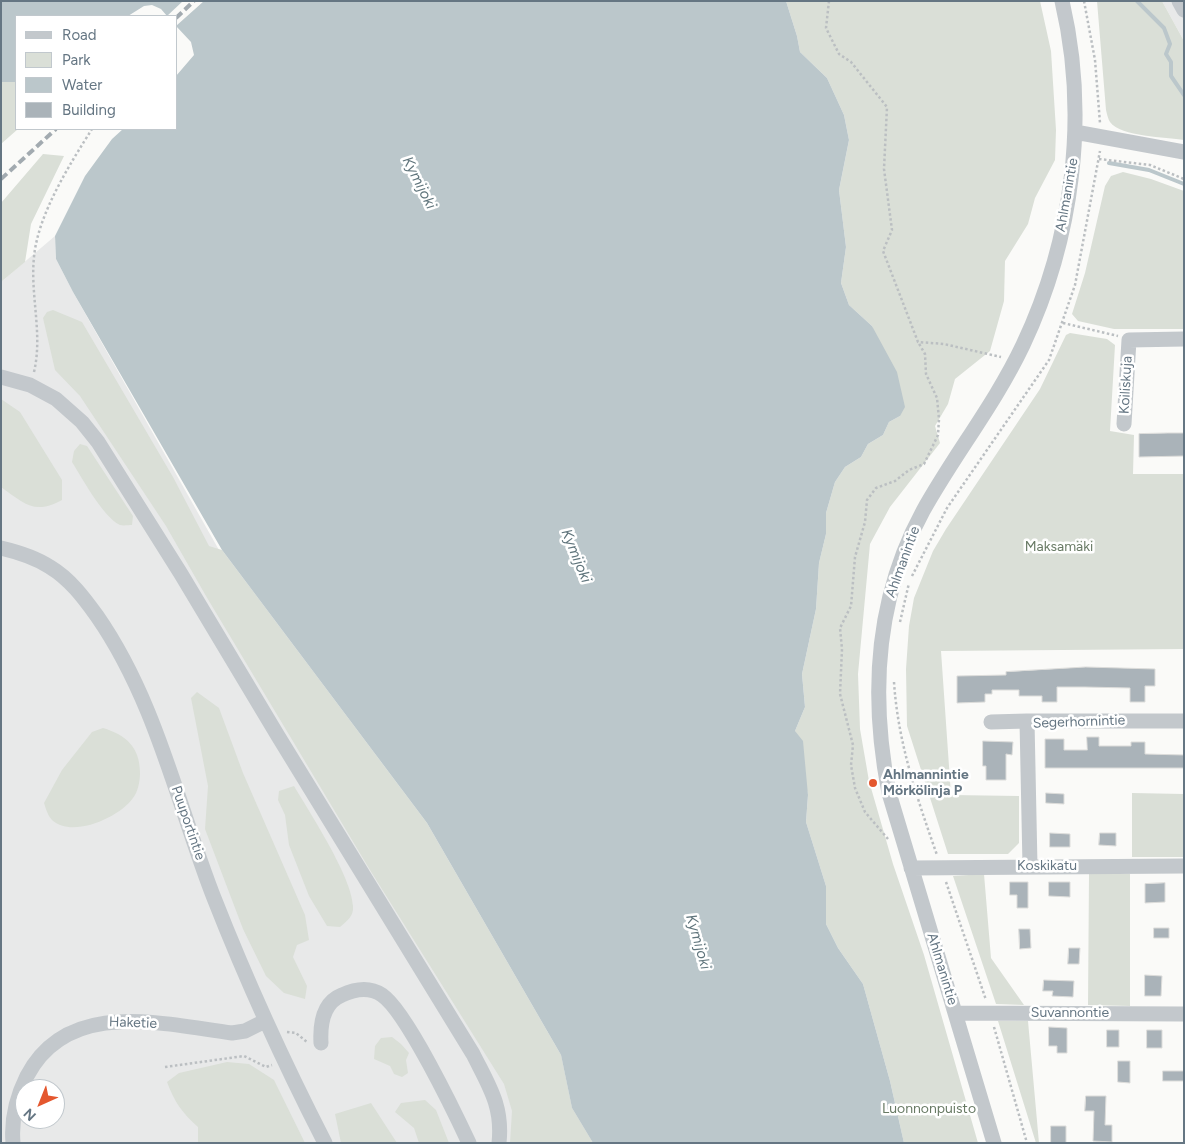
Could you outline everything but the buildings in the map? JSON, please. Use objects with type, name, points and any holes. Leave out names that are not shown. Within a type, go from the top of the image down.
[{"type":"street","name":"Ahlmanintie","points":[[994,1143],[889,793],[880,746],[878,685],[884,624],[898,569],[923,512],[990,406],[1014,363],[1039,307],[1056,251],[1068,204],[1074,160],[1075,132],[1072,63],[1062,1]]},
{"type":"street","points":[[1179,1],[1184,10]]},
{"type":"street","points":[[1075,132],[1184,152]]},
{"type":"street","name":"Koiliskuja","points":[[1124,424],[1129,340],[1184,339]]},
{"type":"street","points":[[1,377],[30,385],[56,399],[82,422],[98,442],[182,574],[278,736],[473,1054],[492,1091],[499,1110],[499,1143]]},
{"type":"street","name":"Puuportintie","points":[[1,548],[19,552],[51,567],[83,598],[112,638],[135,682],[162,746],[214,897],[265,1021],[325,1143]]},
{"type":"street","points":[[991,722],[1027,721]]},
{"type":"street","name":"Segerhornintie","points":[[1030,866],[1027,721],[1184,721]]},
{"type":"street","name":"Koskikatu","points":[[911,868],[1184,866]]},
{"type":"street","points":[[318,1044],[321,1020],[326,1010],[337,997],[361,990],[381,994],[398,1012],[469,1143]]},
{"type":"street","name":"Suvannontie","points":[[956,1013],[1184,1014]]},
{"type":"street","name":"Haketie","points":[[13,1143],[15,1108],[22,1086],[33,1066],[50,1046],[72,1032],[97,1023],[117,1021],[232,1032],[245,1031],[265,1021]]},
{"type":"path","points":[[829,1],[826,28],[839,54],[851,62],[887,107],[884,169],[892,230],[883,251],[918,342],[944,344],[981,351],[1014,363]]},
{"type":"path","points":[[1084,1],[1095,60],[1100,126]]},
{"type":"path","points":[[30,385],[37,360],[34,257],[44,217],[72,160],[91,130]]},
{"type":"path","points":[[898,629],[910,578],[932,534],[947,508],[1049,360],[1075,284],[1100,144]]},
{"type":"path","points":[[1099,158],[1150,165],[1184,179]]},
{"type":"path","points":[[1063,323],[1129,340]]},
{"type":"path","points":[[894,674],[899,732],[908,772],[939,860]]},
{"type":"path","points":[[282,1033],[290,1031],[296,1033],[306,1042],[318,1044]]},
{"type":"path","points":[[165,1067],[244,1056],[266,1067],[272,1065]]},
{"type":"shaded area","points":[[1162,1],[1184,1],[1184,41]]},
{"type":"shaded area","points":[[55,236],[56,259],[73,292],[219,550],[561,1055],[572,1108],[593,1143],[1,1143],[1,282]]},
{"type":"green space","name":"Luonnonpuisto","points":[[786,1],[1040,1],[1051,51],[1056,130],[1055,160],[1035,198],[1028,224],[1005,261],[1004,301],[990,351],[955,379],[948,404],[935,426],[940,443],[890,507],[870,544],[858,674],[860,729],[869,781],[893,864],[924,955],[978,1143],[904,1143],[890,1081],[863,984],[838,948],[826,924],[826,886],[806,822],[808,795],[795,731],[805,707],[802,674],[816,609],[819,563],[826,534],[826,513],[835,482],[845,467],[861,457],[868,444],[883,435],[889,422],[900,416],[872,326],[849,305],[841,283],[846,247],[839,190],[849,140],[844,115],[827,78],[800,52]]},
{"type":"green space","points":[[1097,1],[1162,1],[1184,41],[1184,140],[1144,136],[1124,131],[1110,122],[1106,110]]},
{"type":"green space","points":[[1,82],[15,82],[15,130],[17,130],[1,144]]},
{"type":"green space","points":[[43,154],[64,156],[31,224],[25,262],[1,282],[1,203]]},
{"type":"green space","points":[[1123,172],[1151,179],[1184,191],[1184,329],[1114,329],[1078,321],[1072,314],[1085,273],[1105,186],[1111,176]]},
{"type":"green space","points":[[53,310],[82,322],[173,477],[209,546],[222,550],[427,823],[561,1055],[572,1108],[593,1143],[510,1143],[512,1111],[504,1084],[370,870],[166,526],[80,396],[55,370],[43,318],[47,312]]},
{"type":"green space","name":"Maksamäki","points":[[1070,333],[1107,339],[1115,345],[1110,431],[1134,435],[1133,474],[1184,474],[1184,649],[941,651],[951,795],[1019,796],[1019,843],[1008,854],[948,854],[907,726],[906,669],[909,626],[914,598],[933,551],[1040,389],[1066,335]]},
{"type":"green space","points":[[1,399],[20,412],[62,480],[62,500],[44,507],[30,506],[1,487]]},
{"type":"green space","points":[[80,444],[87,446],[133,516],[132,525],[120,525],[113,521],[87,487],[72,462],[74,451]]},
{"type":"green space","points":[[197,692],[219,708],[243,773],[305,915],[309,940],[297,945],[293,957],[307,986],[305,999],[284,993],[266,976],[243,929],[205,829],[208,786],[191,698]]},
{"type":"green space","points":[[103,728],[125,738],[134,749],[140,773],[136,793],[127,805],[107,818],[83,826],[71,827],[61,825],[52,820],[44,803],[62,770],[92,732]]},
{"type":"green space","points":[[294,786],[338,862],[351,894],[352,913],[350,918],[340,927],[327,926],[309,896],[289,845],[285,815],[278,800],[279,791]]},
{"type":"green space","points":[[1132,793],[1184,794],[1184,857],[1132,857]]},
{"type":"green space","points":[[984,874],[991,958],[1024,1005],[996,1004],[953,876]]},
{"type":"green space","points":[[1089,874],[1130,874],[1130,1006],[1088,1005]]},
{"type":"green space","points":[[998,1021],[1028,1021],[1039,1143],[1036,1143]]},
{"type":"green space","points":[[392,1037],[409,1053],[406,1060],[408,1073],[402,1077],[394,1074],[390,1066],[374,1059],[375,1046],[381,1038]]},
{"type":"green space","points":[[227,1062],[249,1064],[274,1080],[305,1143],[198,1143],[198,1127],[179,1106],[167,1082],[179,1073]]},
{"type":"green space","points":[[425,1100],[436,1110],[449,1143],[419,1143],[414,1128],[395,1112],[401,1103]]},
{"type":"green space","points":[[371,1103],[397,1143],[341,1143],[335,1114]]},
{"type":"water","name":"Kymijoki","points":[[1,1],[786,1],[800,52],[827,78],[844,115],[849,140],[839,190],[846,247],[841,283],[849,305],[872,326],[897,372],[905,407],[900,416],[889,422],[883,435],[868,444],[861,457],[845,467],[835,482],[826,513],[826,534],[819,563],[816,609],[802,674],[805,707],[795,731],[803,741],[808,795],[806,822],[826,886],[826,924],[838,948],[863,984],[890,1081],[904,1143],[593,1143],[572,1108],[561,1055],[427,823],[222,550],[73,292],[56,259],[55,236],[85,176],[112,139],[122,130],[178,130],[178,74],[194,55],[191,42],[178,28],[178,15],[166,15],[161,9],[152,5],[144,6],[130,15],[15,15],[15,82],[1,82]]},
{"type":"pier","points":[[183,1],[204,1],[178,24],[178,15],[168,15]]},
{"type":"waterway","points":[[1137,1],[1164,28],[1170,44],[1166,54],[1171,62],[1171,76],[1184,95]]},
{"type":"waterway","points":[[1109,163],[1149,170],[1184,184]]},
{"type":"railway","points":[[178,16],[194,1]]},
{"type":"railway","points":[[1,179],[55,130]]},
{"type":"place","name":"Ahlmannintie Mörkölinja P","points":[[873,783]]}]
